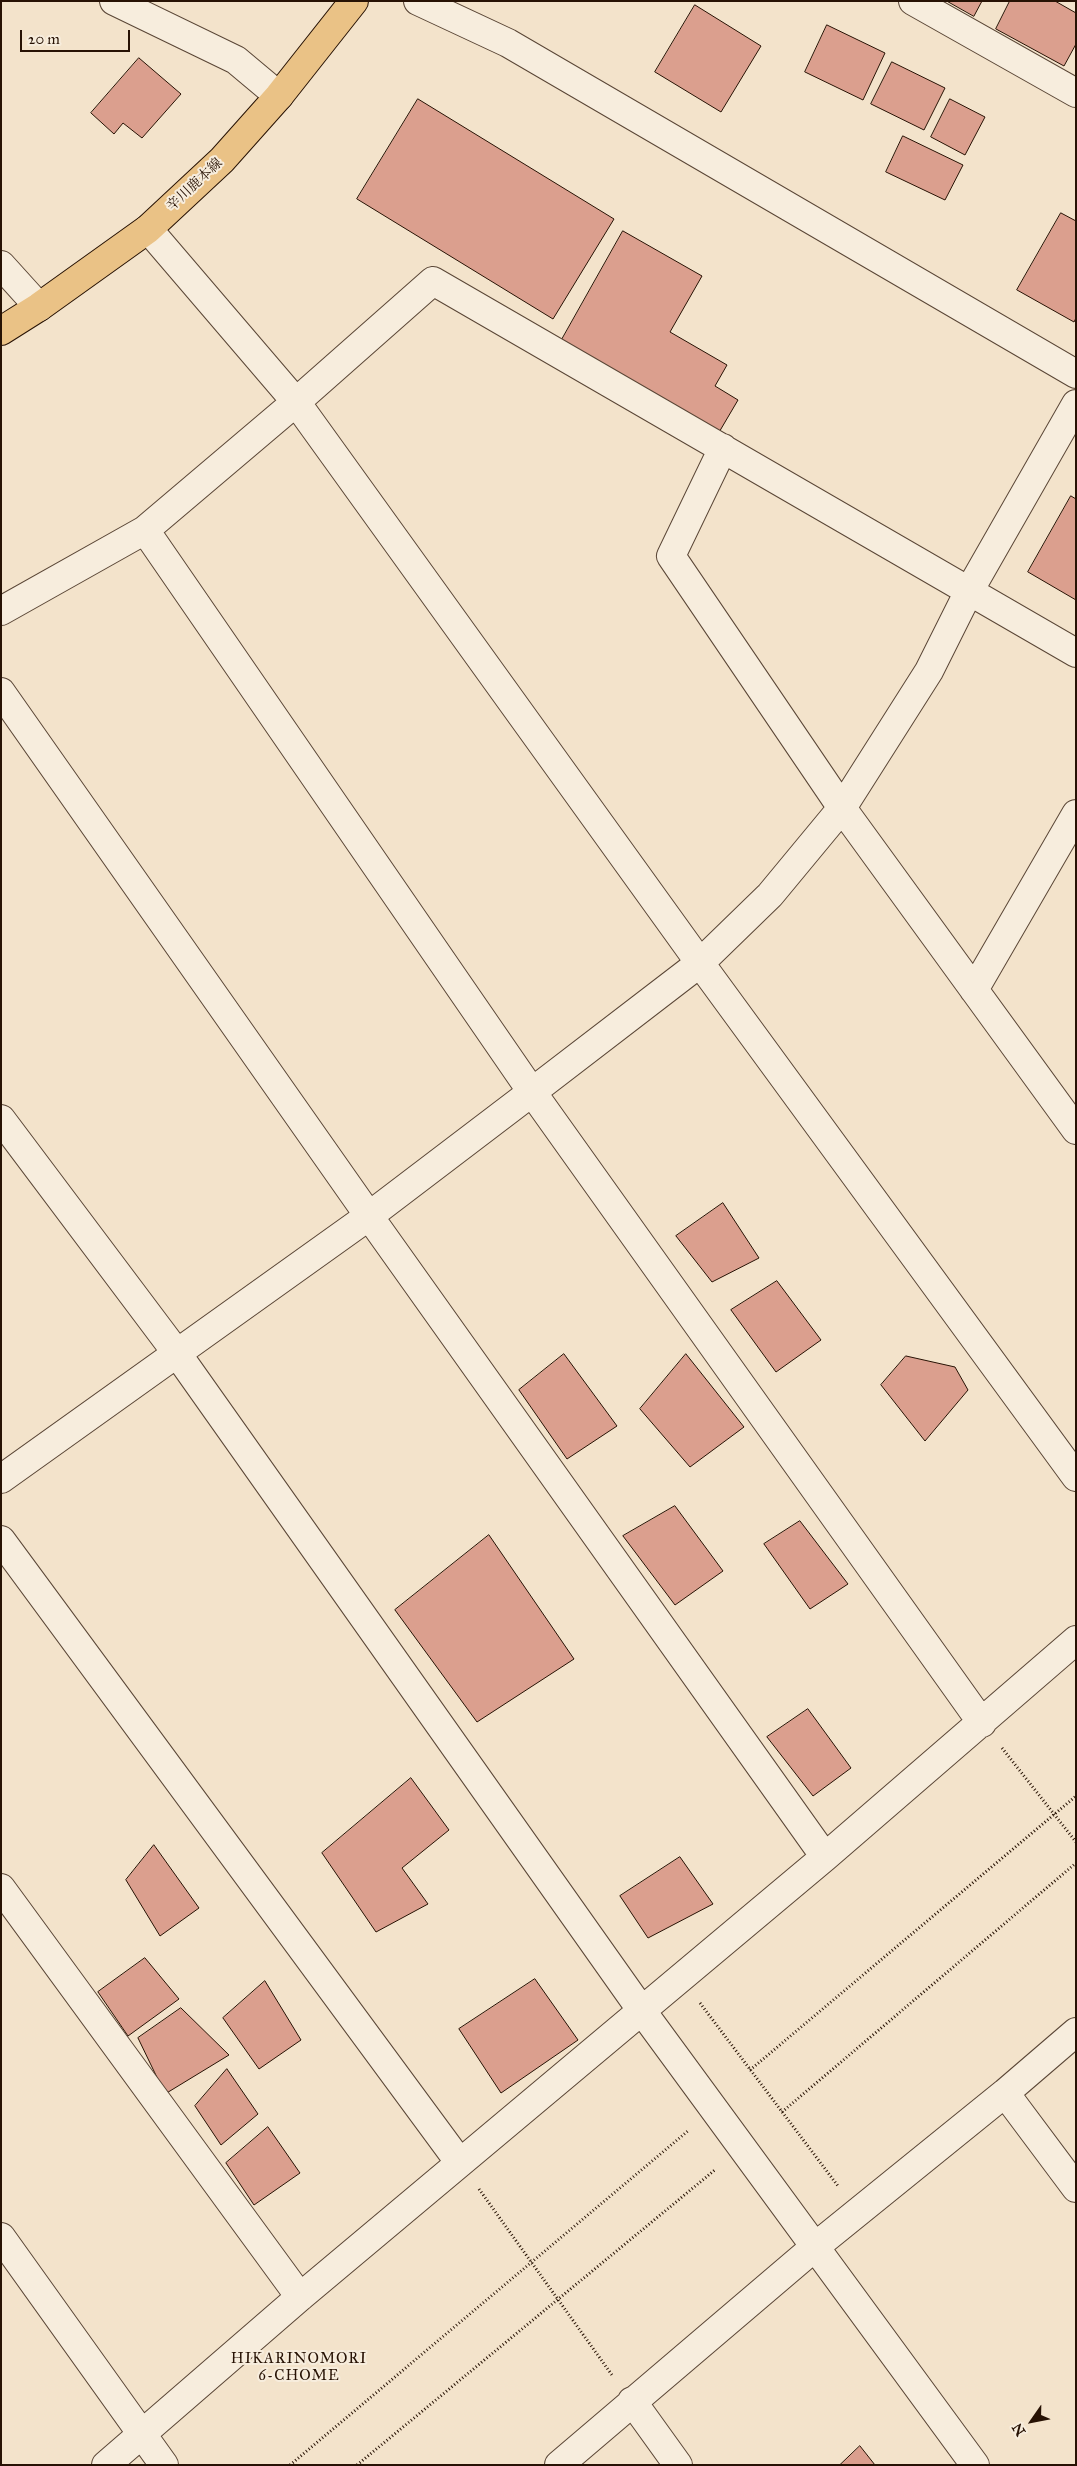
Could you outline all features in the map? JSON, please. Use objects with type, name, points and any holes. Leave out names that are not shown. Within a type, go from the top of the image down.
[{"type":"main road","name":"辛川鹿本線","points":[[1,331],[39,307],[148,229],[222,160],[279,96],[354,1]]},
{"type":"street","points":[[114,1],[236,60],[279,96]]},
{"type":"street","points":[[418,1],[508,43],[1076,374]]},
{"type":"street","points":[[913,1],[1074,89]]},
{"type":"street","points":[[148,229],[296,402],[700,963],[1076,1477]]},
{"type":"street","points":[[1,266],[39,307]]},
{"type":"street","points":[[1,611],[146,530],[296,402],[433,281],[1076,653]]},
{"type":"street","points":[[1,1479],[368,1216],[532,1092],[700,963],[770,895],[842,808],[929,671],[968,592],[1076,404]]},
{"type":"street","points":[[723,448],[671,556],[842,808],[1076,1130]]},
{"type":"street","points":[[146,530],[532,1092],[982,1722]]},
{"type":"street","points":[[1,692],[368,1216],[825,1857]]},
{"type":"street","points":[[974,990],[1076,814]]},
{"type":"street","points":[[1,1119],[176,1352],[642,2011],[975,2465]]},
{"type":"street","points":[[1,1540],[460,2163]]},
{"type":"street","points":[[106,2465],[300,2297],[825,1857],[1076,1640]]},
{"type":"street","points":[[1,1888],[300,2297]]},
{"type":"street","points":[[559,2465],[816,2246],[1005,2093],[1076,2032]]},
{"type":"street","points":[[1005,2093],[1076,2188]]},
{"type":"street","points":[[1,2237],[164,2465]]},
{"type":"street","points":[[632,2402],[678,2465]]},
{"type":"path","points":[[982,1722],[1076,1842]]},
{"type":"path","points":[[750,2070],[1076,1796]]},
{"type":"path","points":[[782,2112],[1076,1863]]},
{"type":"path","points":[[682,1978],[858,2212]]},
{"type":"path","points":[[290,2465],[688,2130]]},
{"type":"path","points":[[460,2163],[632,2402]]},
{"type":"path","points":[[357,2465],[717,2169]]},
{"type":"building","points":[[947,1],[982,1],[974,16]]},
{"type":"building","points":[[1010,1],[1055,1],[1076,13],[1076,44],[1064,66],[996,29]]},
{"type":"building","points":[[695,5],[761,46],[721,112],[655,72]]},
{"type":"building","points":[[827,25],[885,53],[863,100],[805,72]]},
{"type":"building","points":[[139,58],[181,94],[142,138],[123,123],[114,134],[91,113]]},
{"type":"building","points":[[892,62],[945,88],[924,130],[871,104]]},
{"type":"building","points":[[418,99],[614,219],[553,319],[357,199]]},
{"type":"building","points":[[950,99],[985,117],[965,155],[931,137]]},
{"type":"building","points":[[903,136],[963,165],[945,200],[886,172]]},
{"type":"building","points":[[1061,213],[1076,221],[1076,318],[1074,322],[1017,290]]},
{"type":"building","points":[[623,231],[702,276],[670,332],[727,365],[715,386],[738,400],[718,434],[560,343]]},
{"type":"building","points":[[1071,496],[1076,499],[1076,600],[1028,572]]},
{"type":"building","points":[[723,1203],[759,1258],[712,1282],[676,1236]]},
{"type":"building","points":[[777,1281],[821,1340],[776,1372],[731,1310]]},
{"type":"building","points":[[564,1354],[617,1426],[567,1459],[519,1390]]},
{"type":"building","points":[[686,1354],[744,1427],[690,1467],[640,1409]]},
{"type":"building","points":[[906,1356],[955,1367],[968,1390],[925,1441],[881,1385]]},
{"type":"building","points":[[675,1506],[723,1571],[675,1605],[623,1536]]},
{"type":"building","points":[[800,1521],[848,1584],[810,1609],[764,1544]]},
{"type":"building","points":[[489,1535],[574,1659],[477,1722],[395,1610]]},
{"type":"building","points":[[808,1709],[851,1768],[813,1796],[767,1737]]},
{"type":"building","points":[[411,1778],[449,1830],[402,1868],[428,1904],[376,1932],[322,1853]]},
{"type":"building","points":[[154,1845],[199,1908],[160,1936],[126,1880]]},
{"type":"building","points":[[680,1857],[713,1904],[648,1938],[620,1896]]},
{"type":"building","points":[[145,1958],[179,1999],[128,2036],[98,1992]]},
{"type":"building","points":[[535,1979],[578,2040],[501,2093],[459,2029]]},
{"type":"building","points":[[265,1981],[301,2040],[259,2069],[223,2018]]},
{"type":"building","points":[[181,2008],[229,2055],[165,2094],[138,2038]]},
{"type":"building","points":[[227,2069],[258,2114],[221,2145],[195,2106]]},
{"type":"building","points":[[268,2127],[300,2173],[254,2205],[226,2163]]},
{"type":"building","points":[[860,2446],[875,2465],[840,2465]]},
{"type":"district","name":"HIKARINOMORI 6-CHOME","points":[[299,2368]]}]
